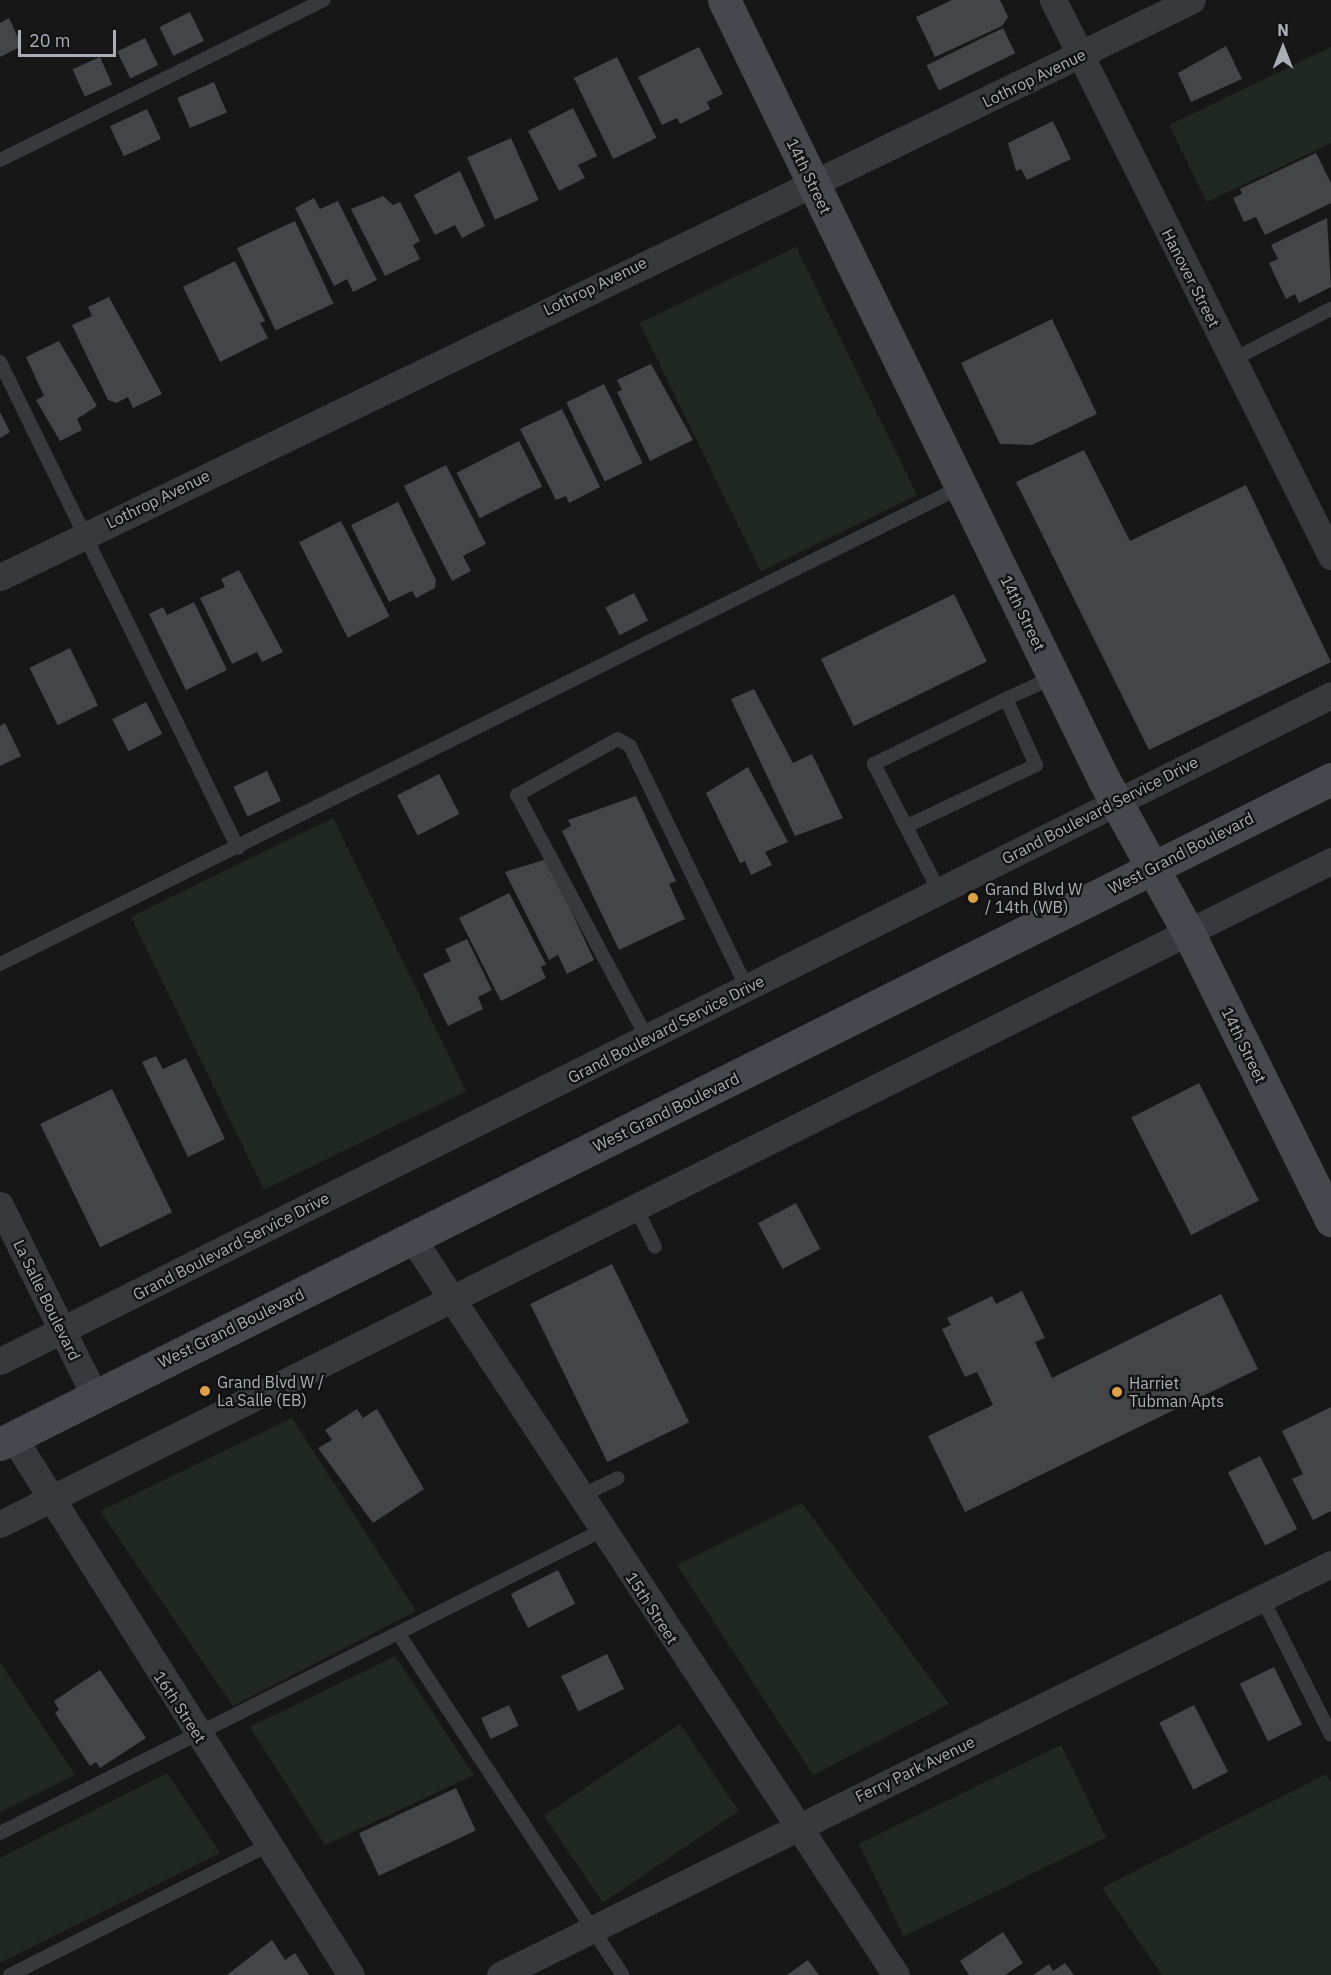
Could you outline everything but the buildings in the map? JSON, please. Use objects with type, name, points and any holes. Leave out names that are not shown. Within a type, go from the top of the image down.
[{"type":"main road","name":"14th Street","points":[[724,0],[1116,803],[1188,932],[1331,1220]]},
{"type":"main road","name":"West Grand Boulevard","points":[[6,1441],[1331,778]]},
{"type":"street","name":"Hanover Street","points":[[1053,0],[1331,556]]},
{"type":"street","name":"Lothrop Avenue","points":[[0,577],[811,181],[1192,0]]},
{"type":"street","name":"Grand Boulevard Service Drive","points":[[0,1361],[1331,694]]},
{"type":"street","points":[[0,1524],[1331,861]]},
{"type":"street","name":"La Salle Boulevard","points":[[0,1205],[95,1396]]},
{"type":"street","name":"15th Street","points":[[412,1238],[449,1301],[896,1975]]},
{"type":"street","name":"16th Street","points":[[6,1441],[48,1500],[351,1975]]},
{"type":"street","name":"Ferry Park Avenue","points":[[500,1975],[1331,1564]]},
{"type":"lane","points":[[0,160],[324,0]]},
{"type":"lane","points":[[1232,360],[1331,309]]},
{"type":"lane","points":[[0,362],[237,848]]},
{"type":"lane","points":[[0,964],[961,487]]},
{"type":"lane","points":[[939,891],[874,764],[1054,677]]},
{"type":"lane","points":[[907,826],[1036,765],[1006,699]]},
{"type":"lane","points":[[647,1038],[517,795],[618,739],[630,746],[747,988]]},
{"type":"lane","points":[[636,1208],[654,1247]]},
{"type":"lane","points":[[579,1497],[618,1478]]},
{"type":"lane","points":[[0,1833],[601,1531]]},
{"type":"lane","points":[[1262,1599],[1331,1735]]},
{"type":"lane","points":[[398,1633],[623,1975]]},
{"type":"lane","points":[[10,1975],[268,1845]]},
{"type":"shaded area","points":[[1331,47],[1331,143],[1207,202],[1169,125]]},
{"type":"shaded area","points":[[796,247],[917,495],[761,571],[640,323]]},
{"type":"shaded area","points":[[333,818],[466,1091],[264,1190],[131,917]]},
{"type":"shaded area","points":[[292,1418],[416,1611],[233,1706],[100,1511]]},
{"type":"shaded area","points":[[802,1503],[949,1704],[813,1775],[677,1565]]},
{"type":"shaded area","points":[[395,1656],[474,1775],[325,1845],[250,1727]]},
{"type":"shaded area","points":[[0,1662],[75,1775],[0,1812]]},
{"type":"shaded area","points":[[680,1724],[739,1811],[603,1903],[544,1816]]},
{"type":"shaded area","points":[[1061,1745],[1106,1838],[904,1936],[859,1844]]},
{"type":"shaded area","points":[[167,1773],[220,1853],[0,1963],[0,1858]]},
{"type":"shaded area","points":[[1326,1774],[1331,1783],[1331,1975],[1162,1975],[1102,1888]]},
{"type":"place","name":"Grand Blvd W / 14th (WB)","points":[[973,898]]},
{"type":"place","name":"Grand Blvd W / La Salle (EB)","points":[[205,1391]]},
{"type":"place","name":"Harriet Tubman Apts","points":[[1117,1392]]}]
